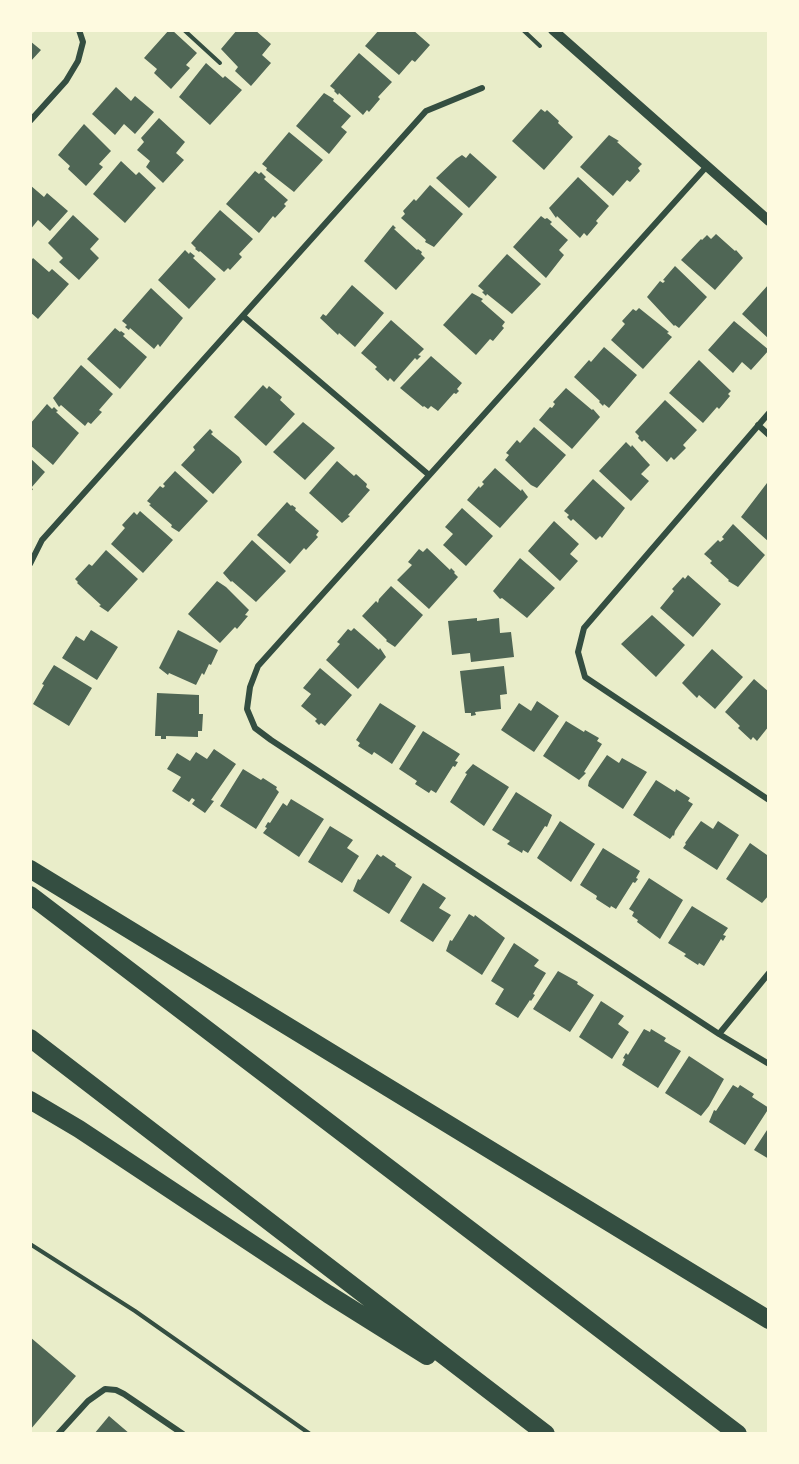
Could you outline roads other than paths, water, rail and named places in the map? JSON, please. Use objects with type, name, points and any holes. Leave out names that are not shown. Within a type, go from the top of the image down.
[{"type":"highway","points":[[30,869],[769,1320]]},
{"type":"highway","points":[[30,895],[738,1434]]},
{"type":"highway","points":[[30,1038],[546,1434]]},
{"type":"highway","points":[[30,1100],[79,1129],[328,1294],[522,1416]]},
{"type":"street","points":[[30,121],[66,81],[78,61],[83,42],[79,30]]},
{"type":"street","points":[[553,30],[769,221]]},
{"type":"street","points":[[30,564],[42,540],[426,111],[482,88]]},
{"type":"street","points":[[707,166],[258,666],[250,687],[247,708],[255,728],[272,740],[719,1034],[769,1064]]},
{"type":"street","points":[[243,316],[429,475]]},
{"type":"street","points":[[769,413],[584,628],[578,652],[585,676],[769,800]]},
{"type":"street","points":[[758,426],[769,435]]},
{"type":"street","points":[[719,1034],[769,973]]},
{"type":"street","points":[[58,1434],[88,1401],[105,1389],[116,1390],[124,1394],[183,1434]]}]
